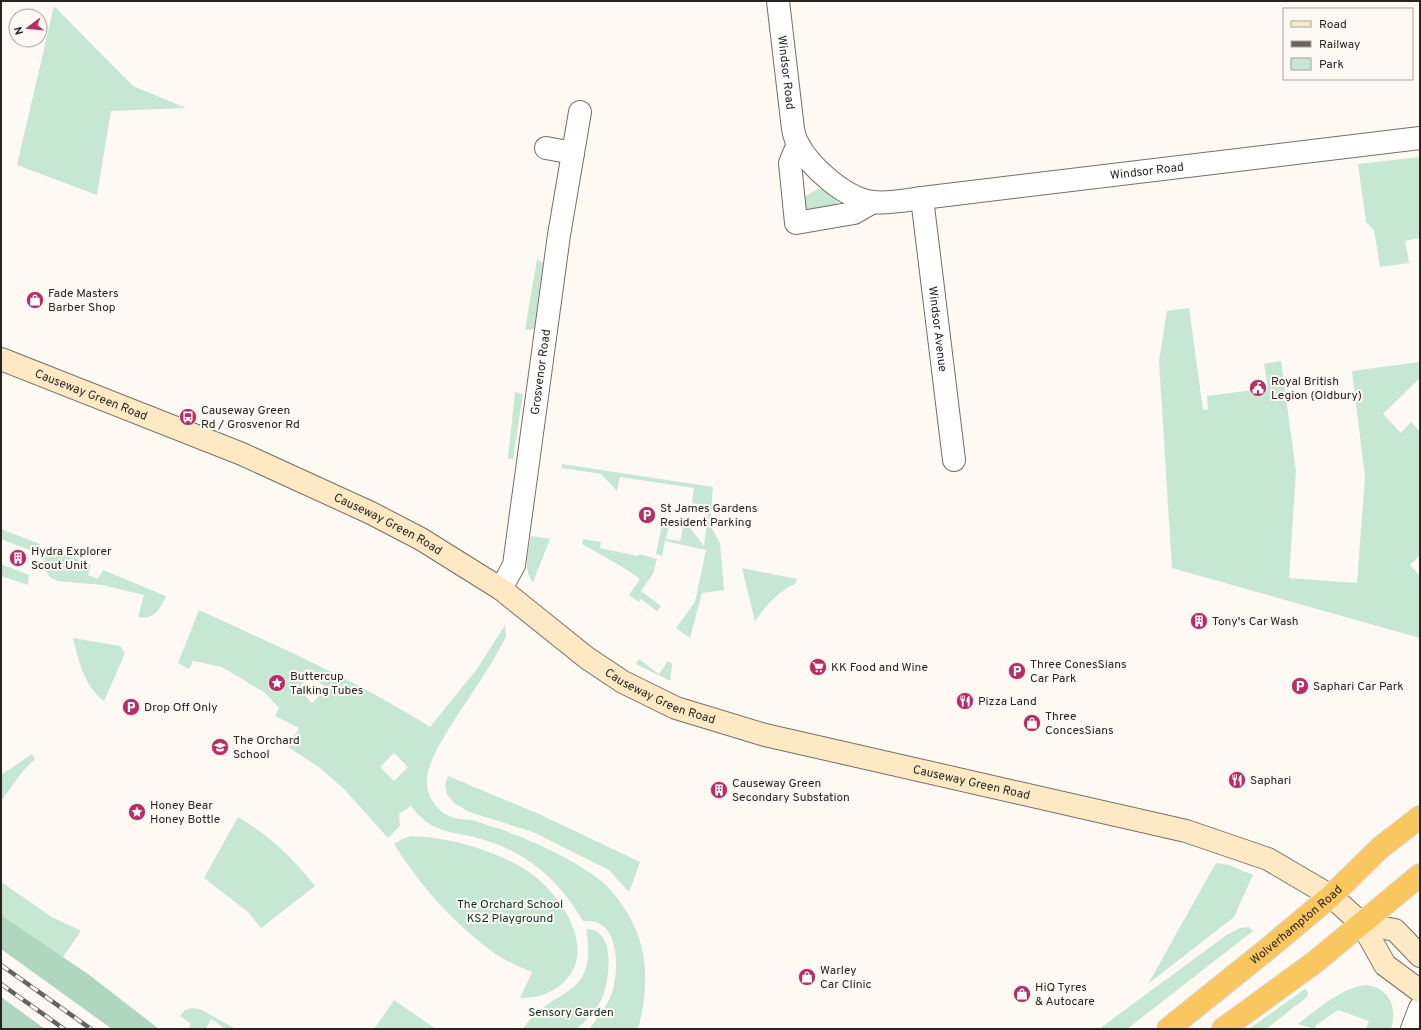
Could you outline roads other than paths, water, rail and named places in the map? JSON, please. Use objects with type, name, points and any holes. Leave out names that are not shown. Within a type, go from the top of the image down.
[{"type":"highway","name":"Wolverhampton Road","points":[[1168,1029],[1260,956],[1331,896],[1380,848],[1420,817]]},
{"type":"highway","points":[[1223,1029],[1315,962],[1420,875]]},
{"type":"main road","name":"Causeway Green Road","points":[[1,359],[242,454],[357,507],[421,540],[501,589],[587,658],[623,682],[676,708],[765,735],[1186,831],[1268,859],[1331,896],[1362,924],[1385,965],[1420,992]]},
{"type":"main road","points":[[1362,924],[1395,930],[1419,958]]},
{"type":"street","name":"Windsor Road","points":[[778,1],[793,129],[798,144],[817,168],[834,183],[853,197],[873,202],[922,198],[1420,138]]},
{"type":"street","name":"Grosvenor Road","points":[[501,589],[514,565],[559,235],[580,112]]},
{"type":"street","name":"Windsor Road","points":[[798,144],[790,163],[796,223],[854,214],[873,202]]},
{"type":"street","points":[[546,148],[572,153]]},
{"type":"street","name":"Windsor Avenue","points":[[922,198],[954,460]]},
{"type":"street","points":[[1412,1029],[1420,1008]]},
{"type":"railway","points":[[1,965],[91,1029]]},
{"type":"railway","points":[[1,984],[64,1029]]},
{"type":"place","name":"Fade Masters Barber Shop","points":[[35,300]]},
{"type":"place","name":"Royal British Legion (Oldbury)","points":[[1258,388]]},
{"type":"place","name":"Causeway Green Rd / Grosvenor Rd","points":[[188,417]]},
{"type":"place","name":"St James Gardens Resident Parking","points":[[647,515]]},
{"type":"place","name":"Hydra Explorer Scout Unit","points":[[18,558]]},
{"type":"place","name":"Tony's Car Wash","points":[[1199,621]]},
{"type":"place","name":"KK Food and Wine","points":[[818,667]]},
{"type":"place","name":"Three ConesSians Car Park","points":[[1017,671]]},
{"type":"place","name":"Buttercup Talking Tubes","points":[[277,683]]},
{"type":"place","name":"Saphari Car Park","points":[[1300,686]]},
{"type":"place","name":"Pizza Land","points":[[965,701]]},
{"type":"place","name":"Drop Off Only","points":[[131,707]]},
{"type":"place","name":"Three ConcesSians","points":[[1032,723]]},
{"type":"place","name":"The Orchard School","points":[[220,747]]},
{"type":"place","name":"Saphari","points":[[1237,780]]},
{"type":"place","name":"Causeway Green Secondary Substation","points":[[719,790]]},
{"type":"place","name":"Honey Bear Honey Bottle","points":[[137,812]]},
{"type":"place","name":"Warley Car Clinic","points":[[807,977]]},
{"type":"place","name":"HiQ Tyres & Autocare","points":[[1022,994]]},
{"type":"park label","name":"The Orchard School KS2 Playground","points":[[510,911]]},
{"type":"park label","name":"Sensory Garden","points":[[571,1012]]}]
